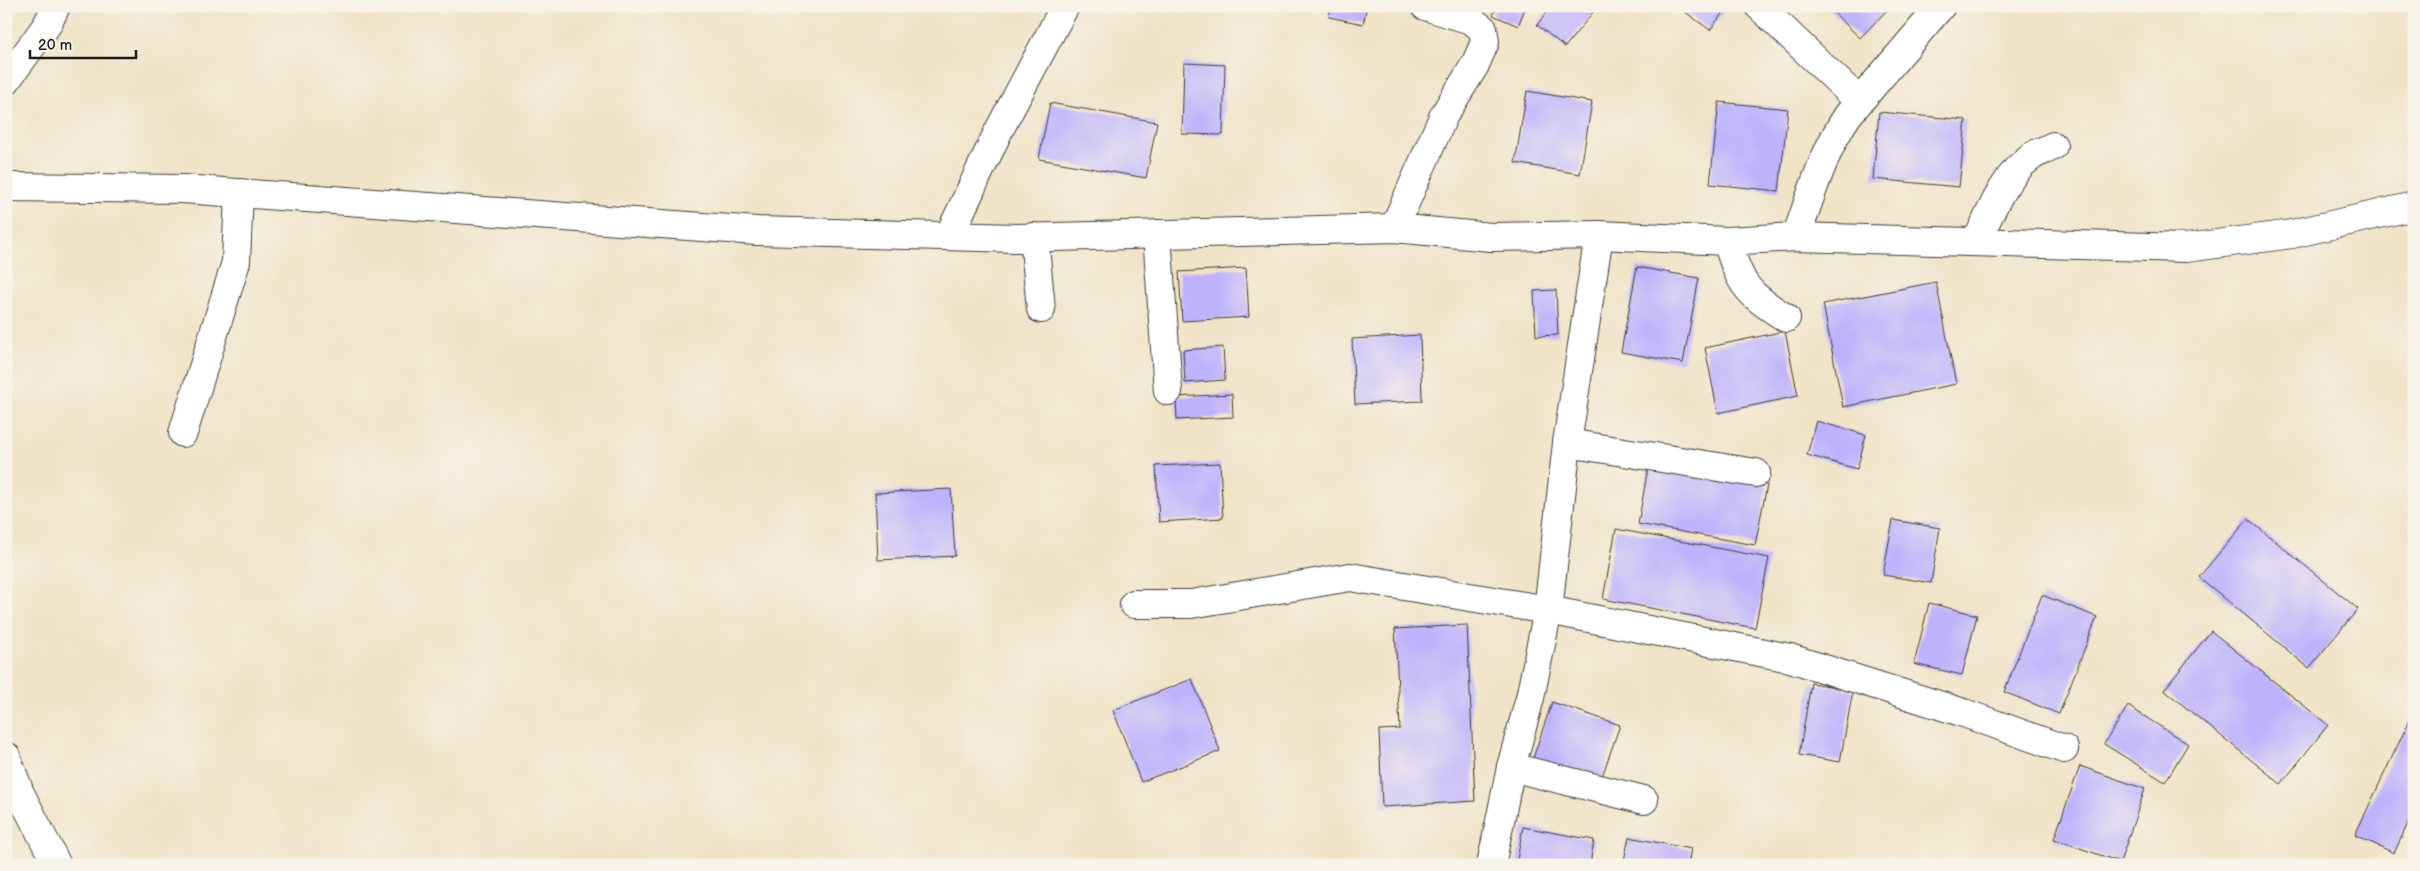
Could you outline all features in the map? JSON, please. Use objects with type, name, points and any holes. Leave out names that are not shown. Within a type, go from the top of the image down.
[{"type":"street","points":[[6,81],[47,24],[56,6]]},
{"type":"street","points":[[949,236],[998,132],[1065,6]]},
{"type":"street","points":[[1394,228],[1444,115],[1475,65],[1485,42],[1483,29],[1472,20],[1426,6]]},
{"type":"street","points":[[1759,6],[1860,101]]},
{"type":"street","points":[[1796,237],[1827,151],[1836,132],[1941,6]]},
{"type":"street","points":[[1977,241],[1996,198],[2014,174],[2031,157],[2053,146]]},
{"type":"street","points":[[6,187],[183,189],[757,231],[1034,237],[1394,228],[1491,237],[1599,235],[1727,241],[1796,237],[2186,248],[2292,234],[2414,206]]},
{"type":"street","points":[[184,433],[236,262],[239,193]]},
{"type":"street","points":[[1157,234],[1168,391]]},
{"type":"street","points":[[1491,865],[1511,768],[1530,698],[1548,610],[1567,443],[1599,235]]},
{"type":"street","points":[[1034,237],[1041,309]]},
{"type":"street","points":[[1727,241],[1734,264],[1745,286],[1758,300],[1786,318]]},
{"type":"street","points":[[1567,443],[1756,473]]},
{"type":"street","points":[[1134,604],[1191,604],[1350,577],[1548,610],[1790,658],[1964,713],[2064,749]]},
{"type":"street","points":[[6,756],[20,793],[57,865]]},
{"type":"street","points":[[1511,768],[1644,800]]},
{"type":"building","points":[[1331,6],[1367,6],[1363,24],[1329,17]]},
{"type":"building","points":[[1497,6],[1526,6],[1518,26],[1493,15]]},
{"type":"building","points":[[1552,6],[1598,6],[1565,47],[1537,25]]},
{"type":"building","points":[[1677,6],[1728,6],[1710,30]]},
{"type":"building","points":[[1827,6],[1891,6],[1860,38]]},
{"type":"building","points":[[1184,63],[1225,65],[1223,135],[1182,134]]},
{"type":"building","points":[[1527,91],[1592,102],[1580,174],[1515,163]]},
{"type":"building","points":[[1719,102],[1788,109],[1779,191],[1710,184]]},
{"type":"building","points":[[1050,103],[1157,122],[1146,178],[1039,159]]},
{"type":"building","points":[[1879,112],[1966,120],[1959,187],[1873,179]]},
{"type":"building","points":[[1637,267],[1699,278],[1683,363],[1621,352]]},
{"type":"building","points":[[1246,268],[1249,317],[1182,321],[1179,272]]},
{"type":"building","points":[[1936,282],[1956,384],[1843,407],[1823,304]]},
{"type":"building","points":[[1556,290],[1558,335],[1536,336],[1534,291]]},
{"type":"building","points":[[1785,331],[1798,396],[1718,413],[1705,348]]},
{"type":"building","points":[[1420,335],[1422,401],[1355,404],[1352,339]]},
{"type":"building","points":[[1223,347],[1225,380],[1185,383],[1183,350]]},
{"type":"building","points":[[1232,394],[1233,417],[1177,420],[1176,397]]},
{"type":"building","points":[[1816,421],[1866,435],[1857,469],[1807,455]]},
{"type":"building","points":[[1220,463],[1223,518],[1159,522],[1156,466]]},
{"type":"building","points":[[1649,463],[1767,485],[1755,545],[1638,524]]},
{"type":"building","points":[[951,489],[955,556],[878,560],[875,493]]},
{"type":"building","points":[[2248,519],[2358,609],[2309,668],[2199,577]]},
{"type":"building","points":[[1893,520],[1940,528],[1931,583],[1883,575]]},
{"type":"building","points":[[1616,529],[1769,558],[1755,628],[1603,599]]},
{"type":"building","points":[[2042,595],[2097,617],[2059,714],[2004,692]]},
{"type":"building","points":[[1929,603],[1977,615],[1962,675],[1914,664]]},
{"type":"building","points":[[1467,625],[1475,801],[1382,807],[1379,730],[1400,729],[1395,629]]},
{"type":"building","points":[[2211,631],[2328,725],[2281,784],[2164,690]]},
{"type":"building","points":[[1192,679],[1220,751],[1141,782],[1113,710]]},
{"type":"building","points":[[1811,683],[1853,690],[1840,762],[1799,755]]},
{"type":"building","points":[[1552,702],[1620,725],[1599,785],[1532,761]]},
{"type":"building","points":[[2128,706],[2188,744],[2165,782],[2104,744]]},
{"type":"building","points":[[2414,711],[2414,811],[2394,853],[2355,835]]},
{"type":"building","points":[[2080,766],[2145,789],[2120,862],[2054,839]]},
{"type":"building","points":[[1523,827],[1594,840],[1590,865],[1516,865]]},
{"type":"building","points":[[1629,837],[1691,849],[1688,865],[1623,865]]}]
